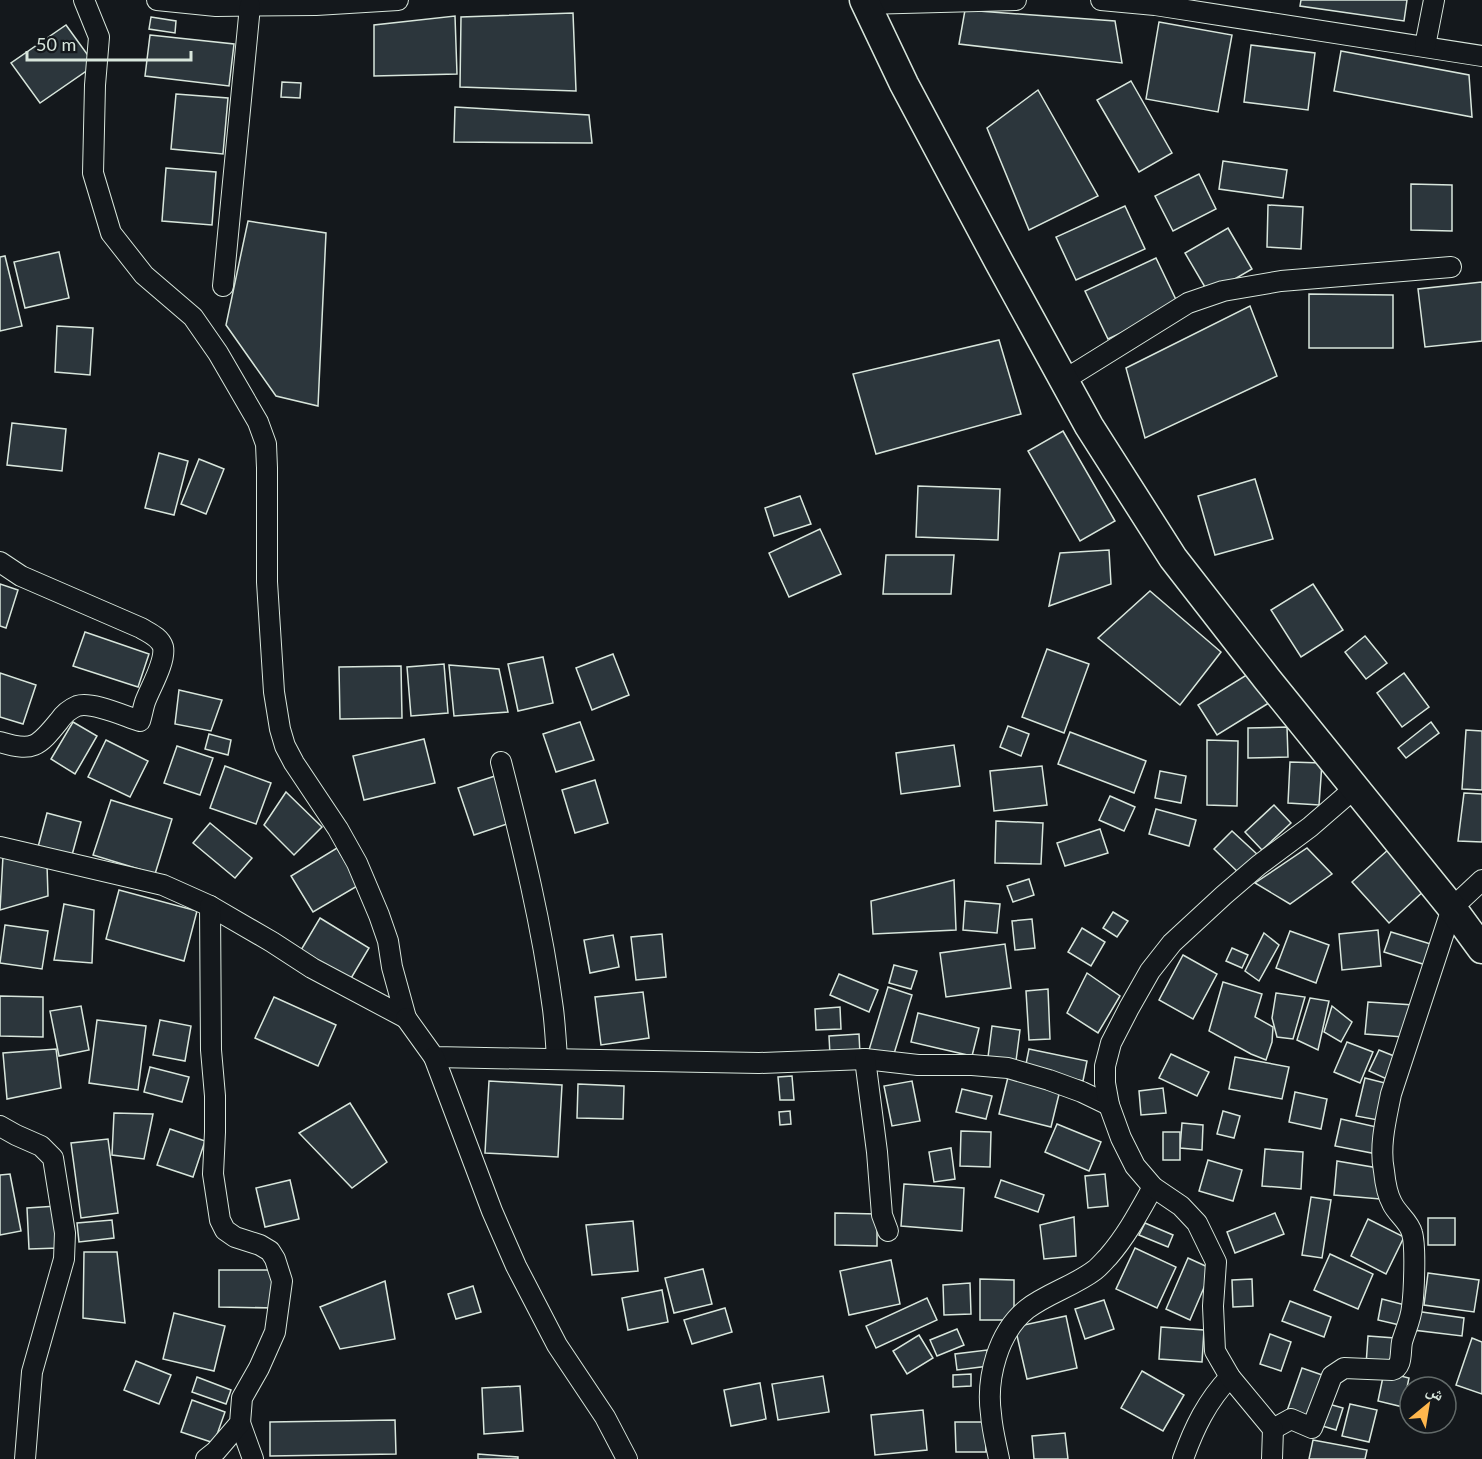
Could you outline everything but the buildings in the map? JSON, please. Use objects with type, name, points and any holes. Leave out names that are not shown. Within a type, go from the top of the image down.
[{"type":"main road","points":[[865,2],[904,84],[1089,426],[1173,558],[1267,679],[1452,908],[1482,949]]},
{"type":"street","points":[[84,0],[99,37],[95,85],[93,173],[111,233],[144,275],[193,317],[218,353],[258,422],[266,444],[267,582],[274,692],[285,746],[357,863],[388,941],[392,967],[406,1018],[434,1057],[492,1211],[516,1266],[557,1345],[606,1417],[627,1459]]},
{"type":"street","points":[[157,0],[216,6],[316,5],[398,0]]},
{"type":"street","points":[[865,2],[1016,0]]},
{"type":"street","points":[[1101,0],[1155,5],[1482,56]]},
{"type":"street","points":[[1425,46],[1434,0]]},
{"type":"street","points":[[223,286],[250,6]]},
{"type":"street","points":[[1064,380],[1188,303],[1223,291],[1281,281],[1451,267]]},
{"type":"street","points":[[0,562],[21,576],[141,628],[158,638],[163,648],[160,665],[140,721],[84,705],[75,707],[62,717],[37,744],[25,748],[0,742]]},
{"type":"street","points":[[501,762],[526,859],[543,942],[554,1011],[557,1059]]},
{"type":"street","points":[[1272,1459],[1273,1429],[1230,1377],[1215,1351],[1213,1306],[1216,1262],[1197,1223],[1181,1206],[1152,1187],[1135,1166],[1121,1138],[1109,1105],[1105,1066],[1111,1043],[1129,1008],[1150,971],[1172,943],[1259,865],[1310,827],[1355,788]]},
{"type":"street","points":[[0,847],[162,885],[210,906],[312,968],[406,1018]]},
{"type":"street","points":[[1273,1429],[1291,1419],[1312,1428],[1332,1376],[1344,1368],[1392,1370],[1399,1366],[1412,1307],[1412,1233],[1392,1203],[1383,1170],[1382,1140],[1391,1094],[1452,908],[1482,880]]},
{"type":"street","points":[[210,906],[211,1050],[215,1096],[213,1174],[220,1220],[225,1230],[235,1237],[260,1245],[270,1251],[282,1281],[274,1332],[259,1368],[242,1398],[240,1424],[253,1459]]},
{"type":"street","points":[[434,1057],[759,1063],[865,1059],[918,1065],[972,1065],[1008,1068],[1082,1092],[1109,1105]]},
{"type":"street","points":[[865,1059],[878,1152],[882,1215],[888,1231]]},
{"type":"street","points":[[0,1126],[41,1146],[53,1158],[65,1233],[64,1259],[32,1372],[24,1459]]},
{"type":"street","points":[[999,1459],[990,1412],[991,1384],[995,1358],[1009,1329],[1026,1310],[1096,1269],[1129,1230],[1152,1187]]},
{"type":"street","points":[[1183,1459],[1192,1433],[1206,1407],[1230,1377]]},
{"type":"street","points":[[206,1459],[240,1424]]}]
